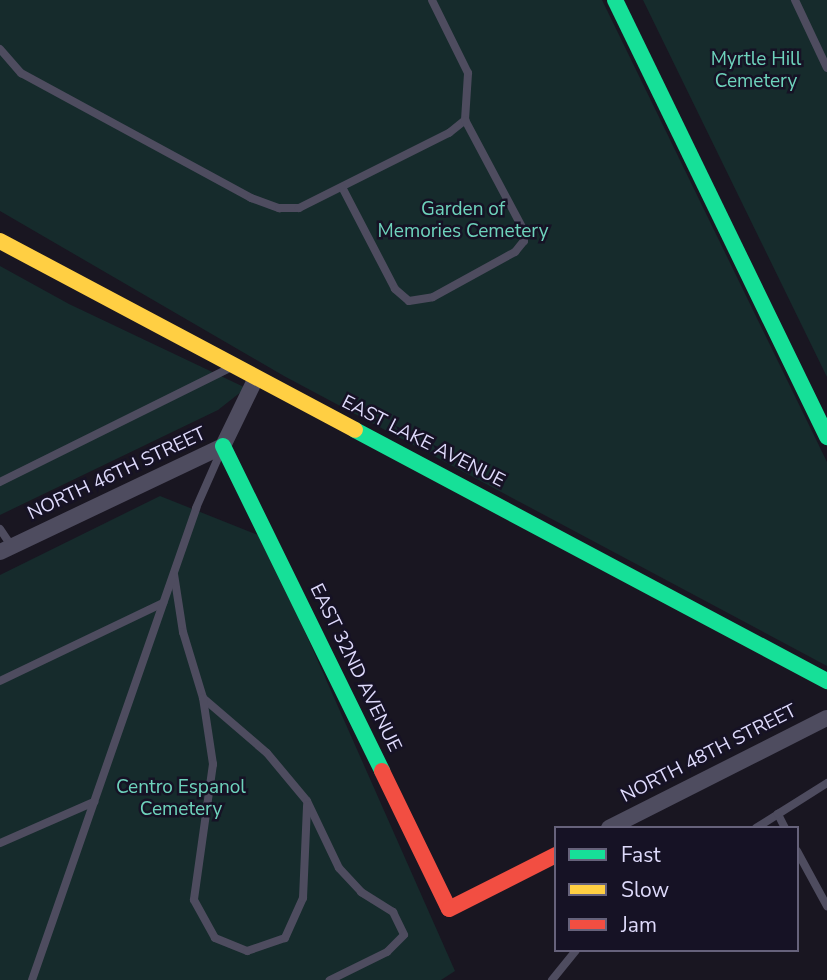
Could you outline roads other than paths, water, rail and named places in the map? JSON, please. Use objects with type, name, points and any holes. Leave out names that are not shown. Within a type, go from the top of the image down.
[{"type":"street","points":[[615,0],[827,437]]},
{"type":"street","name":"EAST LAKE AVENUE","points":[[0,241],[256,380],[827,681]]},
{"type":"street","name":"NORTH 46TH STREET","points":[[6,550],[223,446],[256,380]]},
{"type":"street","name":"EAST 32ND AVENUE","points":[[223,446],[449,909],[554,856]]},
{"type":"street","name":"NORTH 48TH STREET","points":[[613,826],[827,718]]},
{"type":"lane","points":[[342,187],[395,289],[409,301],[433,297],[503,259],[524,242],[523,229],[465,120],[468,73],[432,0]]},
{"type":"lane","points":[[795,0],[827,68]]},
{"type":"lane","points":[[0,49],[21,73],[251,198],[279,208],[299,208],[449,133],[465,120]]},
{"type":"lane","points":[[0,482],[232,367]]},
{"type":"lane","points":[[32,980],[174,571],[223,446]]},
{"type":"lane","points":[[0,529],[6,550]]},
{"type":"lane","points":[[174,571],[183,632],[203,698],[213,764],[194,900],[215,938],[247,951],[285,938],[303,898],[307,801]]},
{"type":"lane","points":[[0,681],[163,603]]},
{"type":"lane","points":[[203,698],[267,753],[307,801],[339,867],[361,892],[393,912],[404,934],[387,952],[330,980]]},
{"type":"lane","points":[[758,826],[827,783]]},
{"type":"lane","points":[[0,843],[94,802]]},
{"type":"lane","points":[[778,814],[784,826]]},
{"type":"lane","points":[[799,855],[827,906]]},
{"type":"lane","points":[[552,980],[574,952]]},
{"type":"park label","name":"Myrtle Hill Cemetery","points":[[756,71]]},
{"type":"park label","name":"Garden of Memories Cemetery","points":[[463,221]]},
{"type":"park label","name":"Centro Espanol Cemetery","points":[[181,799]]}]
